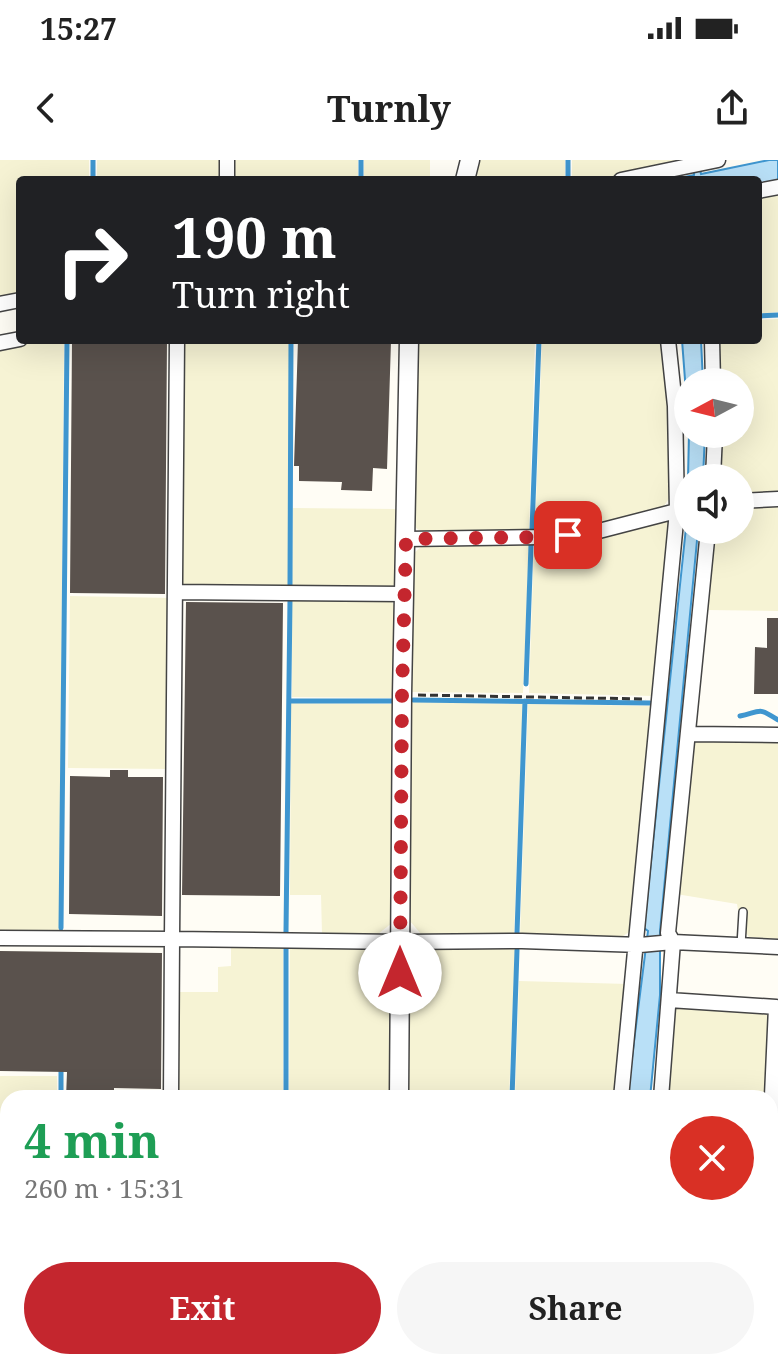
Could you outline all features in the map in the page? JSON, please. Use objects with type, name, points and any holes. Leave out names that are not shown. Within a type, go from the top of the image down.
[{"type":"street","points":[[636,176],[682,164],[718,160]]},
{"type":"street","points":[[171,1090],[177,344]]},
{"type":"street","points":[[399,1090],[409,344]]},
{"type":"street","points":[[668,344],[679,464]]},
{"type":"street","points":[[712,344],[713,368]]},
{"type":"street","points":[[754,500],[778,499]]},
{"type":"street","points":[[406,539],[540,537],[595,532],[674,512]]},
{"type":"street","points":[[622,1090],[659,699],[678,544]]},
{"type":"street","points":[[662,1090],[669,1000],[668,933],[707,544]]},
{"type":"street","points":[[175,592],[404,594]]},
{"type":"street","points":[[688,734],[778,735]]},
{"type":"street","points":[[0,938],[522,941],[638,945],[668,942],[778,947]]},
{"type":"street","points":[[669,1000],[777,1007],[773,1090]]},
{"type":"street","points":[[760,1370],[778,1370]]},
{"type":"lane","points":[[741,945],[743,912]]},
{"type":"path","points":[[402,695],[659,699]]},
{"type":"shaded area","points":[[0,160],[89,160],[89,176],[16,176],[16,296],[0,298]]},
{"type":"shaded area","points":[[97,160],[223,160],[223,176],[97,176]]},
{"type":"shaded area","points":[[232,160],[358,160],[358,176],[232,176]]},
{"type":"shaded area","points":[[364,160],[430,160],[430,176],[364,176]]},
{"type":"shaded area","points":[[477,160],[565,160],[565,176],[474,176]]},
{"type":"shaded area","points":[[572,160],[677,160],[677,164],[616,176],[572,176]]},
{"type":"shaded area","points":[[778,190],[778,312],[762,314],[762,193]]},
{"type":"shaded area","points":[[778,319],[778,494],[754,495],[754,464],[717,464],[718,448],[754,448],[754,368],[716,368],[715,344],[762,344],[762,320]]},
{"type":"shaded area","points":[[16,344],[64,344],[59,931],[0,930],[0,347]]},
{"type":"shaded area","points":[[182,344],[289,344],[289,590],[188,588],[180,583]]},
{"type":"shaded area","points":[[417,344],[535,344],[529,532],[426,533],[417,529],[412,521]]},
{"type":"shaded area","points":[[542,344],[663,344],[671,406],[670,497],[662,509],[566,531],[535,532]]},
{"type":"shaded area","points":[[778,505],[778,611],[708,610],[713,544],[754,544],[754,506]]},
{"type":"shaded area","points":[[293,508],[397,509],[395,583],[392,587],[292,590]]},
{"type":"shaded area","points":[[667,521],[670,527],[653,696],[529,693],[534,544],[587,541]]},
{"type":"shaded area","points":[[529,544],[523,693],[410,692],[412,555],[423,545]]},
{"type":"shaded area","points":[[70,596],[172,598],[170,769],[68,768]]},
{"type":"shaded area","points":[[292,596],[390,599],[394,605],[394,698],[292,697]]},
{"type":"shaded area","points":[[410,702],[523,704],[514,935],[421,934],[409,920]]},
{"type":"shaded area","points":[[291,703],[394,704],[392,923],[378,934],[322,934],[321,895],[290,895]]},
{"type":"shaded area","points":[[528,704],[652,706],[629,932],[623,936],[520,936]]},
{"type":"shaded area","points":[[778,738],[778,939],[749,937],[745,932],[745,910],[738,910],[737,904],[676,894],[691,739]]},
{"type":"shaded area","points":[[231,947],[283,947],[283,1090],[175,1090],[175,992],[218,992],[218,967],[231,966]]},
{"type":"shaded area","points":[[290,947],[379,947],[391,960],[389,1090],[289,1090]]},
{"type":"shaded area","points":[[418,949],[515,949],[509,1090],[406,1090],[408,957]]},
{"type":"shaded area","points":[[519,981],[628,984],[615,1090],[515,1090]]},
{"type":"shaded area","points":[[674,1004],[771,1009],[767,1090],[667,1090]]},
{"type":"shaded area","points":[[778,1038],[778,1090],[776,1090]]},
{"type":"shaded area","points":[[0,1076],[57,1076],[57,1090],[0,1090]]},
{"type":"water","points":[[778,160],[778,180],[762,183],[762,176],[689,176],[694,175],[694,171],[700,170],[701,174]]},
{"type":"water","points":[[682,344],[701,344],[702,368],[684,368]]},
{"type":"water","points":[[689,448],[704,448],[704,464],[688,464]]},
{"type":"water","points":[[684,544],[697,544],[660,931],[660,995],[651,1090],[628,1090],[648,931],[644,928]]},
{"type":"building","points":[[72,344],[167,344],[165,594],[70,593]]},
{"type":"building","points":[[298,344],[391,344],[387,469],[373,468],[372,491],[341,490],[342,482],[299,481],[299,466],[294,466]]},
{"type":"building","points":[[186,602],[283,603],[280,896],[182,895]]},
{"type":"building","points":[[767,618],[778,618],[778,694],[754,694],[755,647],[767,648]]},
{"type":"building","points":[[110,770],[128,770],[128,777],[163,777],[162,916],[69,914],[70,776],[110,777]]},
{"type":"building","points":[[0,951],[162,953],[161,1089],[66,1090],[67,1072],[0,1071]]},
{"type":"waterway","points":[[93,160],[93,176]]},
{"type":"waterway","points":[[361,160],[361,176]]},
{"type":"waterway","points":[[568,160],[568,176]]},
{"type":"waterway","points":[[762,316],[778,315]]},
{"type":"waterway","points":[[61,928],[67,344]]},
{"type":"waterway","points":[[290,587],[291,344]]},
{"type":"waterway","points":[[532,530],[539,344]]},
{"type":"waterway","points":[[526,684],[531,545]]},
{"type":"waterway","points":[[286,932],[290,599]]},
{"type":"waterway","points":[[413,700],[650,703]]},
{"type":"waterway","points":[[289,701],[392,701]]},
{"type":"waterway","points":[[517,933],[525,701]]},
{"type":"waterway","points":[[740,716],[760,711],[778,720]]},
{"type":"waterway","points":[[286,949],[286,1090]]},
{"type":"waterway","points":[[512,1090],[517,950]]},
{"type":"waterway","points":[[61,1067],[61,1090]]},
{"type":"route","points":[[400,973],[406,539],[568,535]]}]
